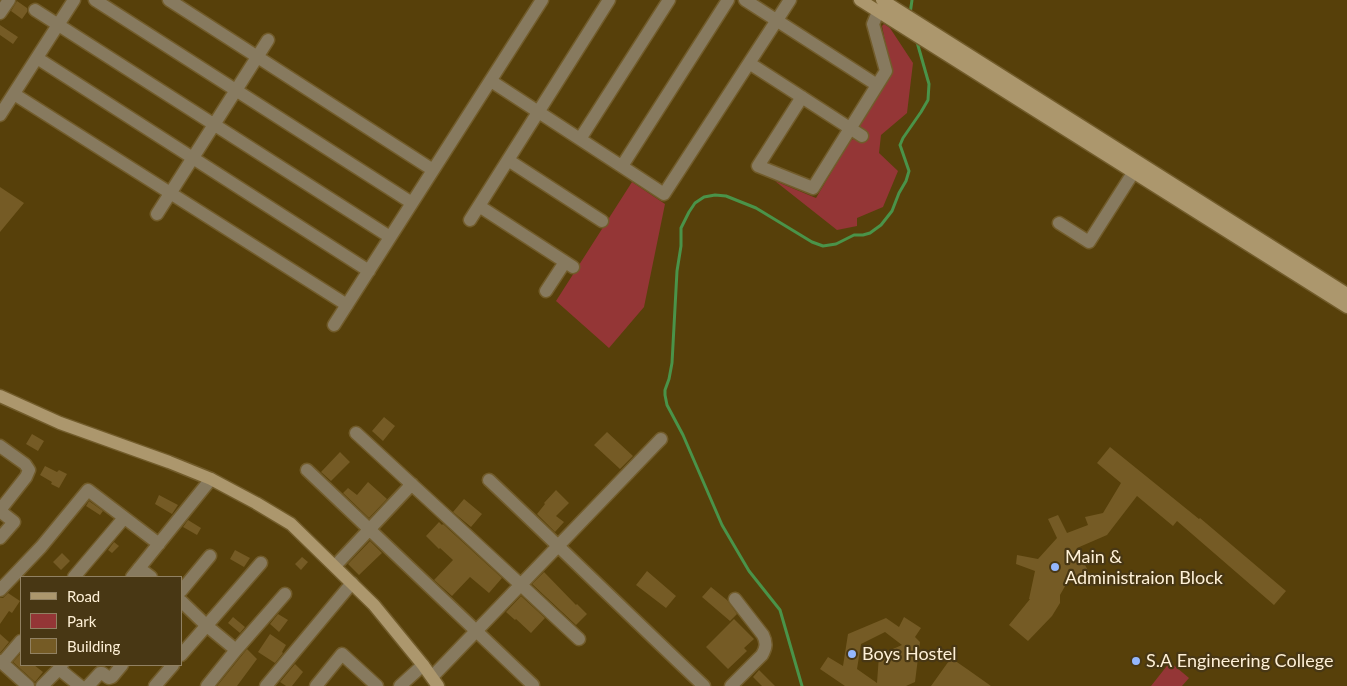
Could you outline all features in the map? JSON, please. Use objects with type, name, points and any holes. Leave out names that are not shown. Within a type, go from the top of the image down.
[{"type":"street","points":[[0,13],[9,0]]},
{"type":"street","points":[[0,115],[74,0]]},
{"type":"street","points":[[95,0],[412,204]]},
{"type":"street","points":[[169,0],[434,170]]},
{"type":"street","points":[[334,325],[542,0]]},
{"type":"street","points":[[470,220],[609,0]]},
{"type":"street","points":[[580,139],[669,0]]},
{"type":"street","points":[[622,166],[728,0]]},
{"type":"street","points":[[745,0],[877,85]]},
{"type":"street","points":[[491,80],[664,194],[790,0]]},
{"type":"street","points":[[860,0],[883,5],[928,29],[1347,294]]},
{"type":"street","points":[[883,5],[890,19],[1347,307]]},
{"type":"street","points":[[802,97],[758,166],[813,188],[886,71],[873,24],[883,5]]},
{"type":"street","points":[[35,10],[390,238]]},
{"type":"street","points":[[157,214],[268,40]]},
{"type":"street","points":[[37,58],[369,271]]},
{"type":"street","points":[[750,63],[862,136]]},
{"type":"street","points":[[14,94],[347,305]]},
{"type":"street","points":[[508,160],[602,221]]},
{"type":"street","points":[[1059,223],[1089,242],[1133,173]]},
{"type":"street","points":[[479,206],[569,265],[546,291]]},
{"type":"street","points":[[0,396],[60,423],[211,479],[291,524],[374,605],[435,682],[476,630],[660,439]]},
{"type":"street","points":[[356,433],[522,584],[578,638]]},
{"type":"street","points":[[0,446],[25,464],[29,470],[26,477],[0,510],[14,522],[0,538]]},
{"type":"street","points":[[307,470],[533,685]]},
{"type":"street","points":[[136,573],[211,479]]},
{"type":"street","points":[[489,480],[704,686]]},
{"type":"street","points":[[335,566],[412,484]]},
{"type":"street","points":[[0,590],[41,547],[88,490],[159,544]]},
{"type":"street","points":[[75,576],[124,518]]},
{"type":"street","points":[[182,590],[210,556]]},
{"type":"street","points":[[182,654],[261,563]]},
{"type":"street","points":[[266,686],[352,582]]},
{"type":"street","points":[[207,686],[285,594]]},
{"type":"street","points":[[731,686],[766,649],[766,641],[763,635],[735,599]]},
{"type":"street","points":[[182,602],[236,650]]},
{"type":"street","points":[[20,641],[1,662],[28,686]]},
{"type":"street","points":[[316,686],[342,654],[377,686]]},
{"type":"street","points":[[400,686],[423,665]]},
{"type":"street","points":[[88,686],[102,673],[109,678],[112,677],[121,666]]},
{"type":"street","points":[[155,686],[172,666]]},
{"type":"street","points":[[42,686],[61,667],[80,686]]},
{"type":"green space","points":[[884,24],[890,28],[913,63],[907,113],[881,135],[879,153],[898,171],[883,207],[857,218],[857,226],[837,230],[775,181],[816,198],[850,141],[853,139],[859,141],[860,124],[891,70],[882,26]]},
{"type":"green space","points":[[632,182],[665,204],[644,307],[609,348],[556,301]]},
{"type":"green space","points":[[1170,662],[1189,678],[1182,686],[1151,686]]},
{"type":"building","points":[[17,1],[27,8],[27,12],[22,19],[11,11]]},
{"type":"building","points":[[0,25],[18,37],[13,44],[0,35]]},
{"type":"building","points":[[0,187],[24,203],[0,232]]},
{"type":"building","points":[[384,417],[395,426],[383,441],[372,431]]},
{"type":"building","points":[[607,432],[633,456],[620,469],[594,445]]},
{"type":"building","points":[[32,434],[44,441],[38,451],[26,444]]},
{"type":"building","points":[[1110,447],[1200,518],[1286,591],[1274,605],[1177,521],[1173,526],[1137,496],[1107,535],[1077,548],[1089,573],[1086,583],[1068,581],[1060,595],[1060,603],[1052,616],[1028,641],[1009,625],[1030,599],[1035,571],[1016,564],[1017,555],[1038,559],[1057,538],[1048,519],[1058,515],[1067,533],[1088,525],[1085,517],[1103,513],[1121,483],[1097,463]]},
{"type":"building","points":[[340,452],[350,462],[331,481],[321,472]]},
{"type":"building","points":[[45,466],[57,472],[59,470],[67,474],[59,488],[40,475]]},
{"type":"building","points":[[368,482],[387,499],[369,518],[343,493],[348,488],[357,495]]},
{"type":"building","points":[[556,490],[569,503],[556,516],[564,522],[555,532],[537,514]]},
{"type":"building","points":[[159,495],[178,505],[172,514],[155,504]]},
{"type":"building","points":[[464,499],[482,514],[471,527],[453,512]]},
{"type":"building","points":[[89,501],[103,511],[100,515],[86,506]]},
{"type":"building","points":[[188,520],[201,528],[197,535],[183,527]]},
{"type":"building","points":[[439,522],[502,578],[489,593],[470,577],[452,596],[434,580],[453,560],[426,536]]},
{"type":"building","points":[[370,541],[382,553],[359,575],[348,564]]},
{"type":"building","points":[[114,542],[119,546],[112,553],[108,550]]},
{"type":"building","points":[[235,550],[250,558],[244,567],[230,559]]},
{"type":"building","points":[[62,553],[70,561],[61,570],[53,562]]},
{"type":"building","points":[[302,557],[308,562],[301,570],[295,564]]},
{"type":"building","points":[[647,571],[676,596],[666,608],[636,585]]},
{"type":"building","points":[[544,572],[587,614],[576,625],[532,584]]},
{"type":"building","points":[[711,587],[727,600],[737,614],[730,621],[702,597]]},
{"type":"building","points":[[8,593],[20,601],[12,613],[9,611],[0,624],[0,598],[3,598]]},
{"type":"building","points":[[521,596],[545,618],[531,633],[506,612]]},
{"type":"building","points":[[278,614],[288,620],[279,632],[270,624]]},
{"type":"building","points":[[233,617],[245,627],[240,633],[228,623]]},
{"type":"building","name":"Boys Hostel","points":[[904,617],[921,628],[915,637],[920,642],[915,682],[906,686],[845,686],[820,669],[828,657],[843,666],[848,634],[886,618],[899,627]],"holes":[[[885,632],[902,645],[879,655],[877,683],[857,669],[861,644]]]},
{"type":"building","points":[[734,619],[754,639],[744,648],[747,651],[728,669],[706,647]]},
{"type":"building","points":[[0,634],[9,642],[0,653]]},
{"type":"building","points":[[270,634],[286,645],[283,653],[275,663],[258,652]]},
{"type":"building","points":[[247,649],[257,659],[237,686],[217,686]]},
{"type":"building","points":[[20,654],[20,666],[35,666],[43,672],[35,682],[13,662]]},
{"type":"building","points":[[951,658],[967,669],[991,686],[931,686]]},
{"type":"building","points":[[295,664],[303,672],[292,686],[286,686],[280,682]]},
{"type":"building","points":[[759,670],[775,686],[762,686],[753,677]]},
{"type":"waterway","points":[[910,14],[912,0]]},
{"type":"waterway","points":[[802,686],[780,610],[749,571],[722,525],[683,435],[667,405],[665,390],[672,363],[681,228],[695,203],[704,197],[715,195],[726,196],[756,208],[812,242],[823,246],[836,244],[854,235],[870,233],[881,225],[892,211],[909,171],[900,145],[928,100],[929,84],[917,42]]},
{"type":"place","name":"Main & Administraion Block","points":[[1055,567]]},
{"type":"place","name":"Boys Hostel","points":[[852,654]]},
{"type":"place","name":"S.A Engineering College","points":[[1136,661]]}]
